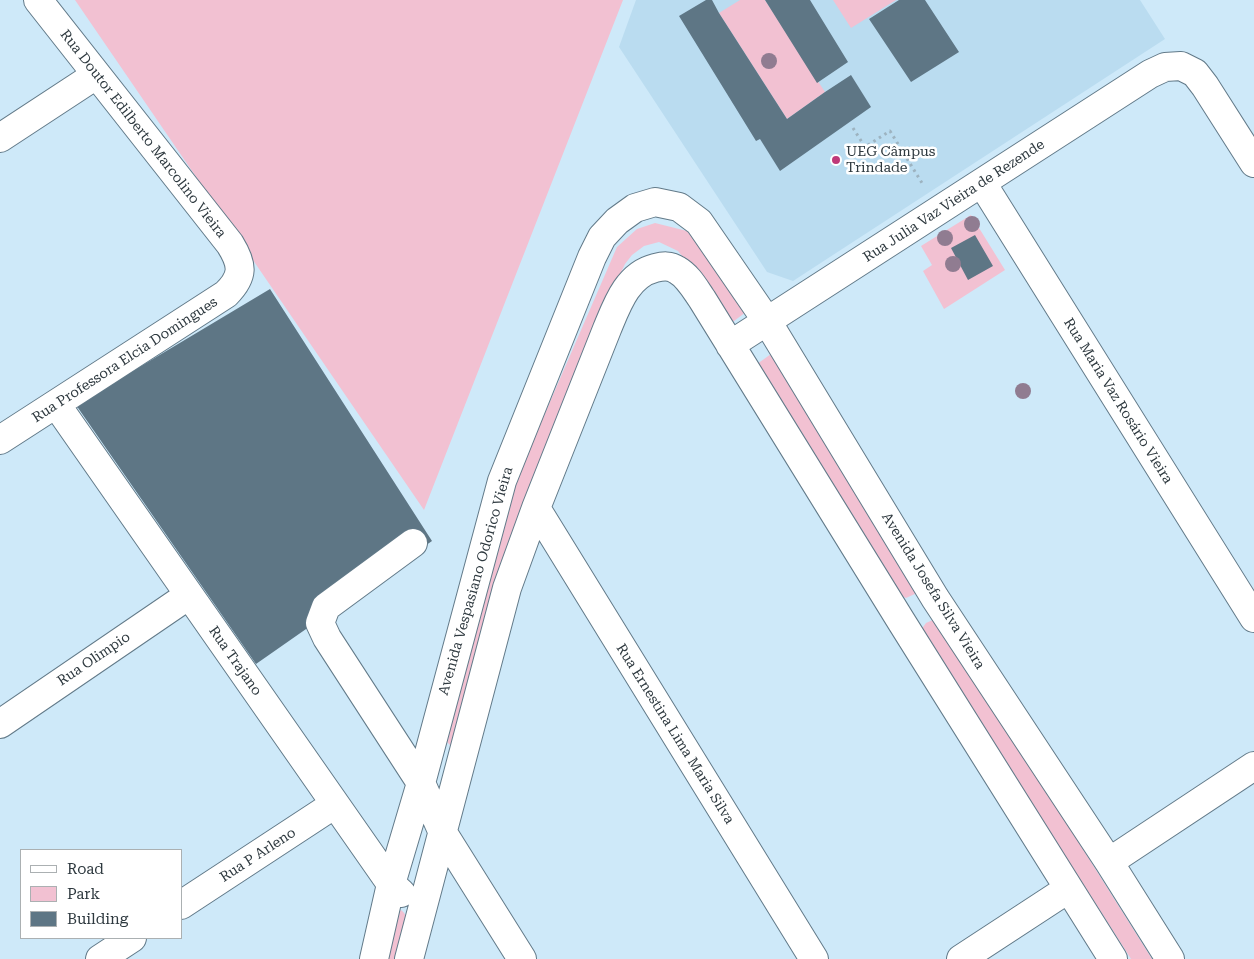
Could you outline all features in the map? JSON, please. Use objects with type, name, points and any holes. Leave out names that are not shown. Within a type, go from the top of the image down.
[{"type":"street","name":"Rua Doutor Edilberto Marcolino Vieira","points":[[38,0],[230,244],[238,257],[240,272]]},
{"type":"street","name":"Rua Julia Vaz Vieira de Rezende","points":[[730,345],[1150,74],[1165,67],[1181,66],[1195,73],[1254,162]]},
{"type":"street","points":[[0,138],[96,75]]},
{"type":"street","name":"Rua Maria Vaz Rosário Vieira","points":[[982,183],[1254,618]]},
{"type":"street","name":"Avenida Vespasiano Odorico Vieira","points":[[374,959],[391,884],[421,783],[502,480],[592,257],[602,237],[617,221],[635,208],[654,202],[679,207],[699,222]]},
{"type":"street","name":"Avenida Josefa Silva Vieira","points":[[699,222],[767,321],[935,598],[1170,959]]},
{"type":"street","points":[[409,959],[507,588],[536,508],[616,308],[628,286],[637,276],[665,265],[678,270],[689,281],[1113,959]]},
{"type":"street","name":"Rua Professora Elcia Domingues","points":[[0,440],[226,294],[236,285],[240,272]]},
{"type":"street","name":"Rua Trajano","points":[[56,404],[391,884],[421,912]]},
{"type":"street","name":"Rua Ernestina Lima Maria Silva","points":[[536,508],[814,959]]},
{"type":"street","points":[[413,543],[326,607],[320,623],[327,638],[421,783],[443,833],[522,959]]},
{"type":"street","name":"Rua Olimpio","points":[[0,724],[189,595]]},
{"type":"street","points":[[901,621],[935,598]]},
{"type":"street","points":[[1108,862],[1254,766]]},
{"type":"street","name":"Rua P Arleno","points":[[182,905],[335,804]]},
{"type":"street","points":[[961,959],[1068,889]]},
{"type":"street","points":[[100,959],[130,939]]},
{"type":"path","points":[[853,128],[865,147],[890,131],[922,183]]},
{"type":"shaded area","name":"UEG Câmpus Trindade","points":[[636,0],[1140,0],[1165,39],[793,281],[767,272],[619,47]]},
{"type":"green space","points":[[75,0],[623,0],[424,510]]},
{"type":"green space","points":[[740,0],[765,0],[825,92],[787,119],[719,13]]},
{"type":"green space","points":[[833,0],[896,0],[851,28]]},
{"type":"green space","points":[[971,215],[1005,270],[944,309],[923,271],[932,265],[921,246]]},
{"type":"green space","points":[[655,223],[687,231],[706,254],[746,312],[730,324],[694,270],[678,251],[659,242],[644,246],[632,255],[625,264],[610,295],[451,746],[445,740],[501,515],[617,247],[637,229]]},
{"type":"green space","points":[[771,354],[799,396],[917,593],[906,598],[897,594],[753,367]]},
{"type":"green space","points":[[935,619],[947,633],[1152,959],[1131,959],[921,630],[926,623]]},
{"type":"green space","points":[[401,910],[408,920],[409,927],[401,959],[383,959],[392,920]]},
{"type":"building","points":[[706,0],[712,0],[787,119],[851,75],[871,107],[780,171],[760,139],[756,141],[679,16]]},
{"type":"building","points":[[765,0],[810,0],[848,62],[817,83]]},
{"type":"building","points":[[899,0],[925,0],[959,52],[911,82],[869,19]]},
{"type":"building","points":[[975,235],[993,266],[968,280],[951,248]]},
{"type":"building","points":[[270,289],[432,541],[256,664],[76,405]]},
{"type":"place","name":"UEG Câmpus Trindade","points":[[836,160]]}]
